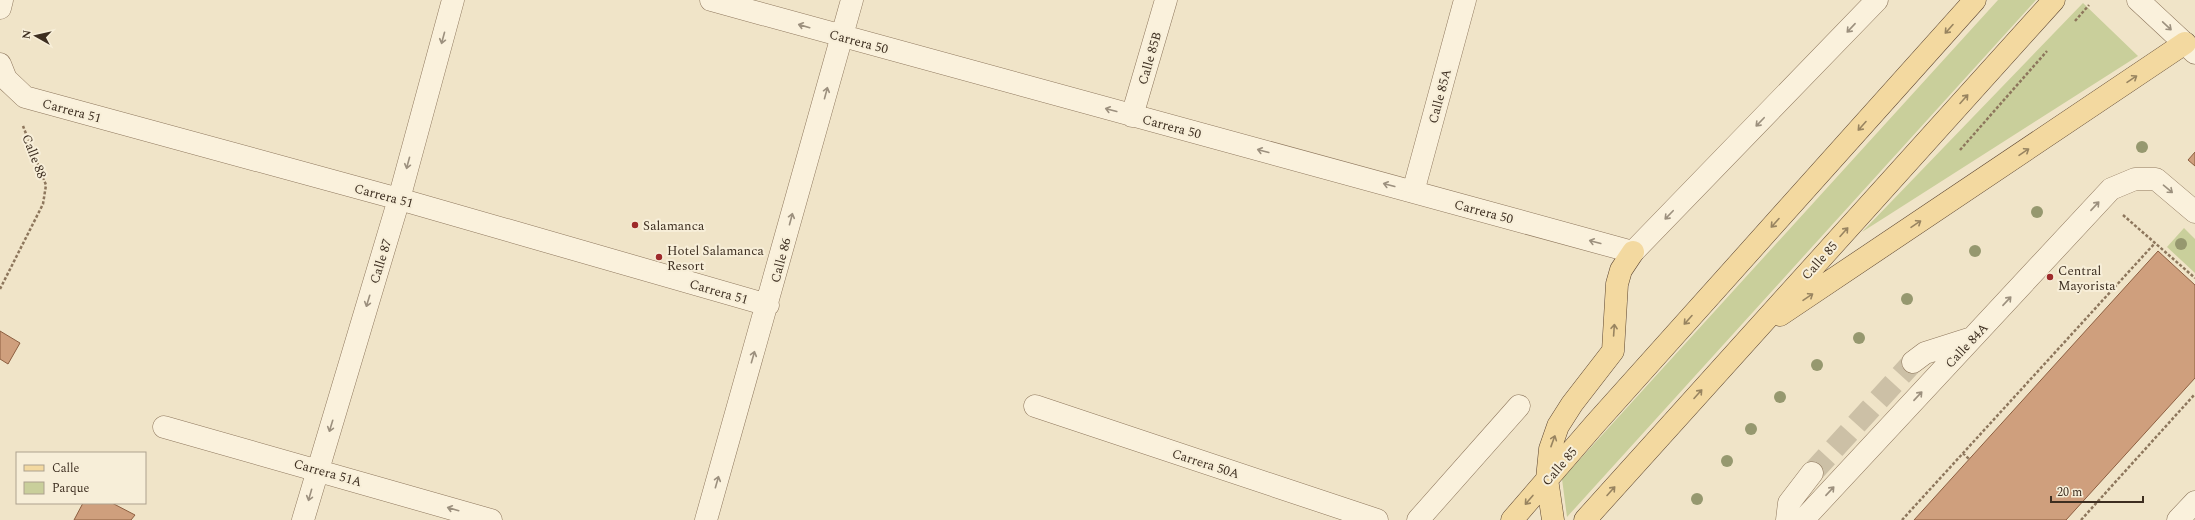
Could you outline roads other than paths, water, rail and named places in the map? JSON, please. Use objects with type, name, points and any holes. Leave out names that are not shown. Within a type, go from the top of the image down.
[{"type":"main road","name":"Calle 85","points":[[1512,520],[1975,0]]},
{"type":"main road","name":"Calle 85","points":[[1584,520],[2054,0]]},
{"type":"main road","points":[[1752,334],[2190,48]]},
{"type":"main road","points":[[1553,520],[1547,480],[1550,449],[1558,426],[1572,404],[1612,351],[1617,284],[1621,270],[1633,252]]},
{"type":"street","points":[[0,8],[2,0]]},
{"type":"street","name":"Calle 87","points":[[302,520],[399,199],[453,0]]},
{"type":"street","name":"Carrera 50","points":[[711,0],[841,37],[1633,252]]},
{"type":"street","name":"Calle 86","points":[[706,520],[768,305],[852,0]]},
{"type":"street","name":"Calle 85B","points":[[1132,116],[1166,0]]},
{"type":"street","name":"Calle 85A","points":[[1413,192],[1465,0]]},
{"type":"street","points":[[1633,252],[1877,0]]},
{"type":"street","points":[[2138,0],[2190,48]]},
{"type":"street","name":"Carrera 51","points":[[3,72],[25,97],[399,199],[768,305]]},
{"type":"street","name":"Calle 84A","points":[[1803,520],[2111,189],[2135,179],[2156,179],[2195,212]]},
{"type":"street","points":[[1913,362],[1925,353],[1973,337]]},
{"type":"street","name":"Carrera 50A","points":[[1035,406],[1377,520]]},
{"type":"street","points":[[1418,520],[1520,406]]},
{"type":"street","name":"Carrera 51A","points":[[164,427],[317,469],[491,520]]},
{"type":"street","points":[[1787,520],[1789,503],[1812,473]]},
{"type":"street","points":[[2178,520],[2195,502]]},
{"type":"tunnel","points":[[1812,473],[1913,362]]},
{"type":"place","name":"Salamanca","points":[[635,225]]},
{"type":"place","name":"Hotel Salamanca Resort","points":[[659,257]]},
{"type":"place","name":"Central Mayorista","points":[[2050,277]]}]
